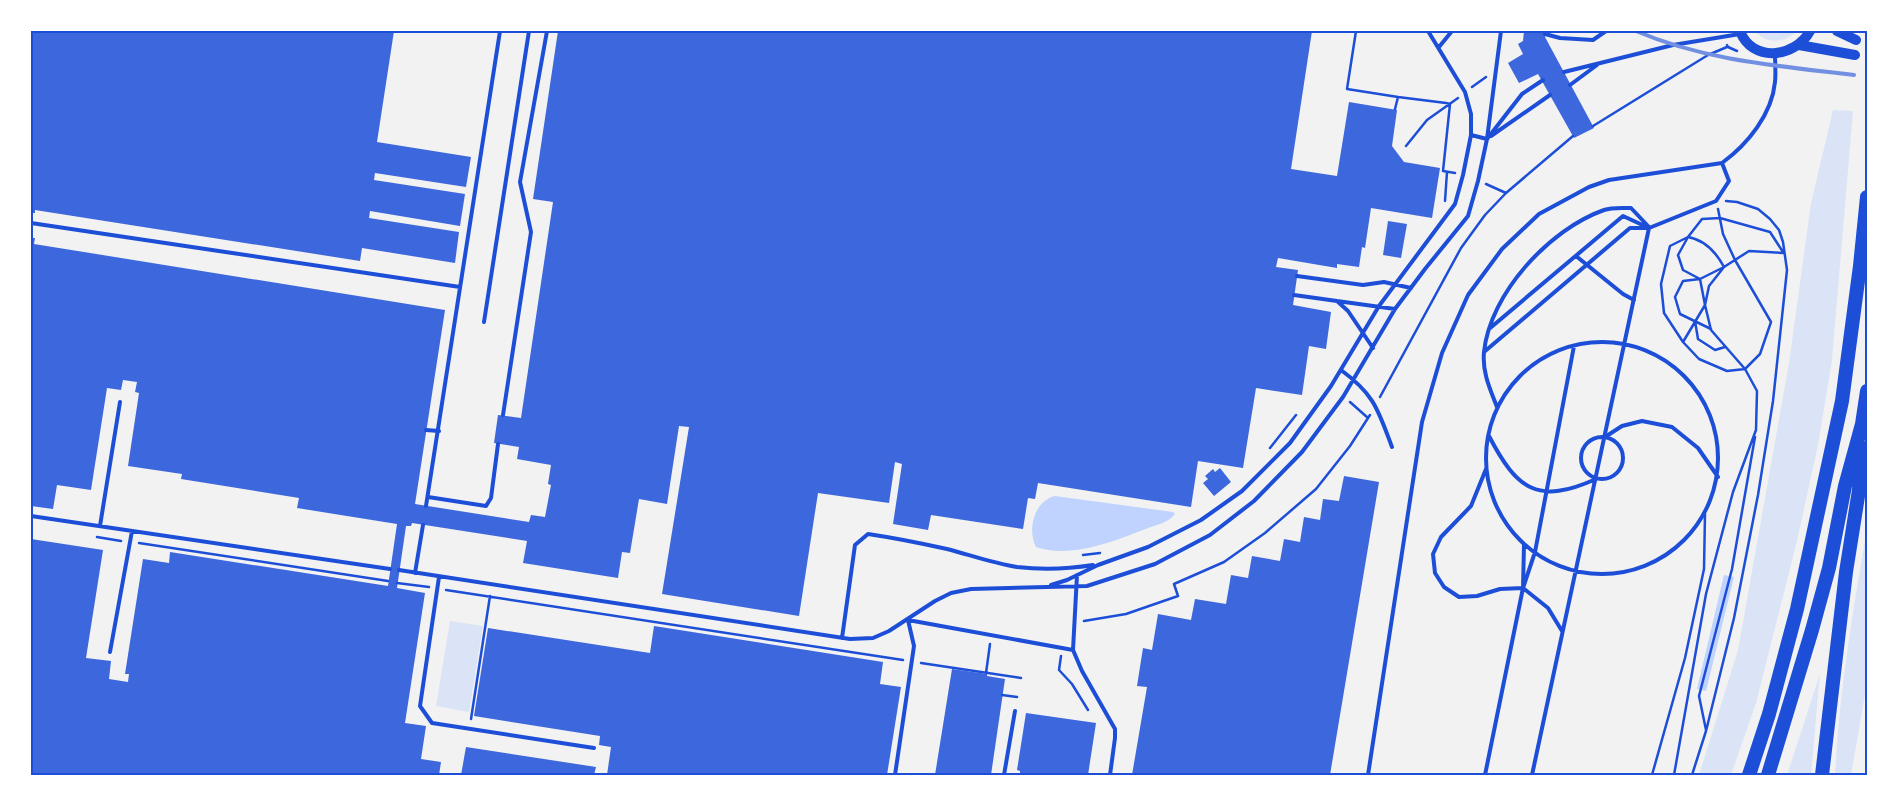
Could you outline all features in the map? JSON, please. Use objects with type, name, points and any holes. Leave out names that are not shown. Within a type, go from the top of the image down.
[{"type":"highway","points":[[1749,775],[1769,714],[1797,609],[1842,401],[1867,197]]},
{"type":"highway","points":[[1768,775],[1829,568],[1845,486],[1862,424],[1867,391]]},
{"type":"highway","points":[[1822,775],[1846,572],[1860,490],[1862,424]]},
{"type":"main road","points":[[1742,35],[1754,47],[1775,54],[1786,52],[1799,45],[1810,31]]},
{"type":"main road","points":[[1837,31],[1856,40]]},
{"type":"main road","points":[[1799,45],[1855,55]]},
{"type":"lane","points":[[426,506],[500,31]]},
{"type":"lane","points":[[484,322],[529,31]]},
{"type":"lane","points":[[503,415],[531,232],[520,182],[546,31]]},
{"type":"lane","points":[[1047,586],[1077,575],[1098,564],[1148,547],[1201,520],[1242,491],[1290,443],[1340,370],[1379,306],[1455,204],[1471,135],[1472,114],[1465,92],[1428,31]]},
{"type":"lane","points":[[1439,47],[1452,31]]},
{"type":"lane","points":[[399,570],[850,640],[873,638],[908,620],[935,601],[951,593],[971,589],[1087,586],[1155,564],[1210,534],[1254,501],[1302,452],[1354,380],[1395,309],[1468,216],[1487,139],[1494,71],[1501,31]]},
{"type":"lane","points":[[1545,34],[1560,38],[1593,40],[1606,31]]},
{"type":"lane","points":[[1564,72],[1674,45],[1742,35]]},
{"type":"lane","points":[[1368,775],[1422,422],[1442,353],[1468,295],[1502,249],[1539,214],[1589,187],[1609,180],[1722,163],[1733,155],[1760,125],[1763,119],[1773,90],[1775,54]]},
{"type":"lane","points":[[1570,85],[1598,64]]},
{"type":"lane","points":[[1487,139],[1522,94],[1543,80]]},
{"type":"lane","points":[[1471,135],[1487,139],[1550,95]]},
{"type":"lane","points":[[1484,352],[1630,228],[1649,228],[1716,200],[1729,181],[1722,163]]},
{"type":"lane","points":[[1497,407],[1485,374],[1484,352],[1495,313],[1519,274],[1547,244],[1568,227],[1606,210],[1631,208],[1649,228]]},
{"type":"lane","points":[[1489,329],[1623,216],[1649,228]]},
{"type":"lane","points":[[31,223],[460,287]]},
{"type":"lane","points":[[1532,775],[1649,228]]},
{"type":"lane","points":[[1576,256],[1623,294],[1634,300]]},
{"type":"lane","points":[[1297,276],[1364,285],[1384,282],[1411,288]]},
{"type":"lane","points":[[1294,295],[1395,309]]},
{"type":"lane","points":[[1337,301],[1348,310],[1373,348]]},
{"type":"lane","points":[[1586,342],[1624,343],[1658,355],[1687,377],[1707,407],[1718,441],[1718,477],[1705,514],[1682,544],[1650,565],[1614,574],[1576,572],[1548,562],[1524,544],[1505,522],[1492,497],[1486,469],[1488,434],[1497,407],[1518,376],[1549,354],[1574,346],[1586,342]]},
{"type":"lane","points":[[1485,775],[1523,588],[1534,552],[1547,492],[1574,346]]},
{"type":"lane","points":[[1340,370],[1361,386],[1376,405],[1392,448]]},
{"type":"lane","points":[[100,526],[120,402]]},
{"type":"lane","points":[[1605,437],[1622,426],[1642,420],[1672,427],[1698,448],[1718,477]]},
{"type":"lane","points":[[426,430],[439,431]]},
{"type":"lane","points":[[1488,434],[1502,461],[1523,485],[1547,492],[1575,488],[1596,478],[1610,478],[1616,474],[1623,462],[1621,449],[1617,443],[1605,437],[1591,440],[1582,451],[1581,457],[1585,470],[1596,478]]},
{"type":"lane","points":[[428,497],[486,506],[491,498],[498,444]]},
{"type":"lane","points":[[1486,469],[1471,506],[1441,538],[1433,554],[1435,573],[1444,587],[1459,597],[1477,596],[1500,589],[1523,588],[1548,608],[1562,632]]},
{"type":"lane","points":[[31,516],[390,569]]},
{"type":"lane","points":[[415,573],[423,525]]},
{"type":"lane","points":[[110,652],[132,531]]},
{"type":"lane","points":[[842,638],[855,545],[868,534],[904,539],[977,559],[1017,567],[1067,569],[1098,564]]},
{"type":"lane","points":[[1523,588],[1524,544]]},
{"type":"lane","points":[[1077,575],[1073,650],[1115,729],[1110,775]]},
{"type":"lane","points":[[439,577],[420,706],[432,723],[594,748]]},
{"type":"lane","points":[[908,620],[1073,650]]},
{"type":"lane","points":[[895,775],[914,646],[908,620]]},
{"type":"lane","points":[[1004,775],[1015,711]]},
{"type":"path","points":[[1356,31],[1347,89],[1450,104]]},
{"type":"path","points":[[1593,126],[1742,35]]},
{"type":"path","points":[[1406,146],[1427,120],[1494,71]]},
{"type":"path","points":[[1395,110],[1398,97]]},
{"type":"path","points":[[1450,104],[1443,171],[1463,175]]},
{"type":"path","points":[[1478,181],[1506,193],[1573,136]]},
{"type":"path","points":[[1692,775],[1706,731],[1734,618],[1758,495],[1773,402],[1787,270],[1783,242],[1779,230],[1770,219],[1758,209],[1738,202],[1716,200],[1723,234],[1734,260],[1771,322],[1760,354],[1745,369],[1727,371],[1699,360],[1683,342],[1664,313],[1661,284],[1670,246],[1688,236],[1699,239],[1718,255],[1724,267]]},
{"type":"path","points":[[1700,279],[1683,270],[1678,255],[1688,236],[1702,218],[1720,218],[1770,232],[1784,253]]},
{"type":"path","points":[[1706,731],[1699,696],[1732,569],[1756,430],[1757,391],[1745,369],[1711,330],[1680,314],[1675,297],[1683,281],[1700,279],[1749,251],[1784,253]]},
{"type":"path","points":[[1683,342],[1705,305],[1709,286],[1724,267]]},
{"type":"path","points":[[1700,279],[1711,330]]},
{"type":"path","points":[[1694,321],[1698,339],[1715,350],[1725,347]]},
{"type":"path","points":[[1075,622],[1126,614],[1178,596],[1174,584],[1224,562],[1265,533],[1316,489],[1350,446],[1368,418]]},
{"type":"path","points":[[1674,775],[1706,594],[1733,492],[1756,430]]},
{"type":"path","points":[[1652,775],[1685,658],[1704,570],[1705,514]]},
{"type":"path","points":[[90,536],[388,581]]},
{"type":"path","points":[[398,582],[1021,678]]},
{"type":"path","points":[[469,728],[492,585]]},
{"type":"path","points":[[986,673],[992,635]]},
{"type":"path","points":[[1002,695],[1017,697]]},
{"type":"shaded area","points":[[1755,31],[1797,31],[1787,38],[1776,41],[1765,39]]},
{"type":"shaded area","points":[[1833,110],[1853,111],[1832,360],[1818,445],[1797,541],[1756,703],[1731,775],[1699,775],[1738,650],[1789,363],[1811,203]]},
{"type":"shaded area","points":[[1867,529],[1867,683],[1851,775],[1835,775],[1843,682]]},
{"type":"shaded area","points":[[450,621],[483,626],[469,712],[436,706]]},
{"type":"shaded area","points":[[1820,674],[1811,775],[1787,775]]},
{"type":"water","points":[[1055,496],[1173,512],[1175,514],[1170,519],[1159,524],[1093,547],[1064,551],[1036,547],[1032,533],[1034,517],[1042,504]]},
{"type":"water","points":[[1724,575],[1734,577],[1706,691],[1697,689]]},
{"type":"building","points":[[31,31],[394,31],[377,142],[471,157],[466,187],[375,173],[374,180],[465,194],[460,226],[370,211],[369,218],[459,232],[455,263],[362,248],[360,261],[35,210],[35,213],[31,213]]},
{"type":"building","points":[[558,31],[1312,31],[1291,169],[1337,176],[1349,102],[1397,110],[1392,146],[1404,162],[1440,168],[1432,218],[1371,208],[1365,248],[1362,247],[1359,267],[1337,264],[1337,268],[1278,258],[1276,267],[1298,270],[1293,305],[1331,312],[1326,349],[1309,346],[1302,395],[1256,388],[1243,468],[1198,461],[1191,507],[1038,483],[1035,499],[1028,498],[1023,529],[931,515],[928,530],[893,524],[902,464],[895,462],[889,503],[818,493],[799,616],[662,594],[689,427],[679,426],[667,504],[639,499],[630,553],[622,552],[618,578],[523,563],[527,541],[412,523],[411,526],[406,526],[397,588],[425,593],[405,723],[426,726],[421,759],[441,762],[439,775],[31,775],[31,539],[103,550],[86,658],[111,661],[109,679],[128,682],[129,674],[125,674],[143,559],[169,563],[170,552],[388,586],[397,524],[297,508],[299,498],[181,479],[182,474],[128,466],[139,393],[135,392],[137,382],[123,380],[121,390],[107,388],[91,490],[57,485],[53,509],[31,506],[31,238],[35,238],[34,244],[445,310],[415,504],[529,522],[531,515],[545,517],[551,485],[548,484],[551,465],[517,459],[519,447],[494,443],[498,415],[521,418],[553,202],[533,199]]},
{"type":"building","points":[[1524,31],[1545,31],[1545,37],[1594,128],[1574,138],[1538,74],[1519,83],[1508,63],[1523,54],[1518,44],[1523,41]]},
{"type":"building","points":[[1388,221],[1407,224],[1401,258],[1383,255]]},
{"type":"building","points":[[1220,468],[1231,482],[1214,496],[1203,483],[1208,479],[1205,476],[1213,469],[1215,472]]},
{"type":"building","points":[[1344,476],[1379,482],[1330,775],[1132,775],[1147,687],[1137,686],[1143,648],[1152,650],[1158,614],[1191,620],[1195,599],[1226,604],[1231,575],[1248,578],[1252,556],[1280,561],[1284,539],[1300,542],[1304,517],[1320,520],[1323,499],[1339,501]]},
{"type":"building","points":[[654,626],[883,662],[880,684],[901,687],[887,775],[607,775],[611,747],[599,745],[600,736],[474,716],[488,628],[650,653]]},
{"type":"building","points":[[952,669],[987,674],[987,676],[1005,679],[991,775],[935,775]]},
{"type":"building","points":[[1026,713],[1096,723],[1088,775],[1020,775],[1020,771],[1017,770]]},
{"type":"building","points":[[466,747],[596,767],[594,775],[461,775]]},
{"type":"railway","points":[[1636,31],[1662,41],[1716,56],[1854,75]]}]
